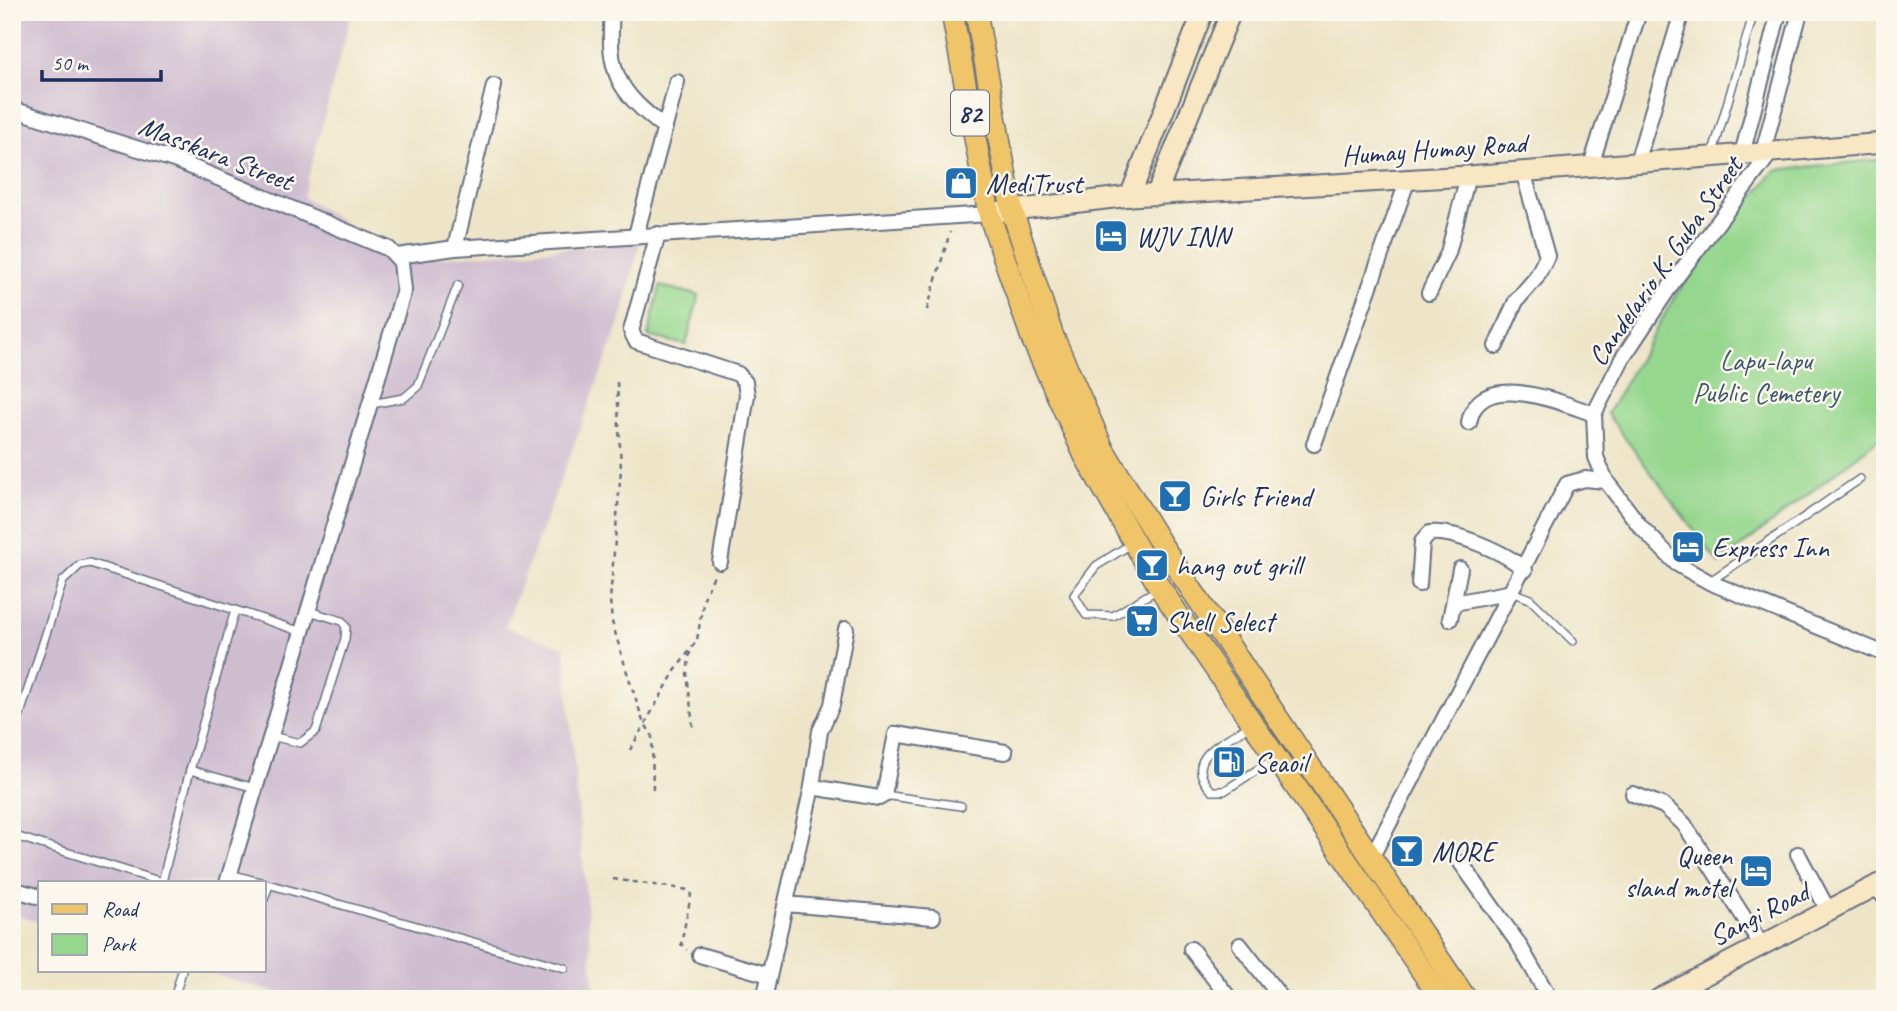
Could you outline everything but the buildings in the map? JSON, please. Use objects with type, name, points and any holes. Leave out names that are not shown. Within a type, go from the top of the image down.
[{"type":"main road","name":"82","points":[[951,12],[989,214],[1003,262],[1052,384],[1085,456],[1160,587],[1441,999]]},
{"type":"main road","name":"82","points":[[976,12],[1012,210],[1052,334],[1103,449],[1161,544],[1370,860],[1466,999]]},
{"type":"street","points":[[612,12],[614,68],[619,82],[635,105],[664,127]]},
{"type":"street","points":[[1130,196],[1203,12]]},
{"type":"street","points":[[1156,195],[1231,12]]},
{"type":"street","points":[[1591,165],[1639,12]]},
{"type":"street","points":[[1637,162],[1682,12]]},
{"type":"street","points":[[1742,154],[1779,12]]},
{"type":"street","points":[[1767,152],[1800,12]]},
{"type":"street","points":[[636,235],[677,82]]},
{"type":"street","points":[[455,248],[494,86]]},
{"type":"street","name":"Masskara Street","points":[[12,109],[177,161],[388,249],[397,256]]},
{"type":"street","name":"Humay Humay Road","points":[[989,214],[1130,196],[1468,176],[1712,157],[1884,139]]},
{"type":"street","name":"Candelario K. Guba Street","points":[[1767,152],[1675,279],[1622,359],[1594,414],[1596,457],[1606,481],[1640,526],[1677,564],[1709,582],[1885,654]]},
{"type":"street","points":[[1496,346],[1516,301],[1536,278],[1547,256],[1523,171]]},
{"type":"street","points":[[1429,293],[1448,253],[1468,176]]},
{"type":"street","points":[[1314,444],[1408,179]]},
{"type":"street","points":[[229,878],[404,290],[403,271],[397,256],[455,248],[636,235],[989,214]]},
{"type":"street","points":[[658,234],[631,331],[636,341],[738,374],[745,382],[747,395],[720,562]]},
{"type":"street","points":[[1469,423],[1473,408],[1483,400],[1513,391],[1532,393],[1594,414]]},
{"type":"street","points":[[1370,860],[1525,570],[1567,484],[1585,479],[1606,481]]},
{"type":"street","points":[[1419,584],[1422,542],[1430,533],[1445,534],[1503,554],[1525,570]]},
{"type":"street","points":[[1450,619],[1460,569]]},
{"type":"street","points":[[1454,603],[1512,592]]},
{"type":"street","points":[[764,999],[812,787],[820,731],[832,705],[846,629]]},
{"type":"street","points":[[812,787],[879,799],[884,795],[896,734],[1005,752]]},
{"type":"street","points":[[1633,794],[1664,806],[1684,824],[1761,944]]},
{"type":"street","points":[[1798,854],[1828,910]]},
{"type":"street","points":[[1461,863],[1518,943],[1550,999]]},
{"type":"street","name":"Sangi Road","points":[[1662,998],[1828,910],[1882,888]]},
{"type":"street","points":[[12,889],[38,896]]},
{"type":"street","points":[[786,904],[933,917]]},
{"type":"street","points":[[1240,945],[1282,999]]},
{"type":"street","points":[[1191,949],[1230,999]]},
{"type":"street","points":[[700,955],[769,975]]},
{"type":"lane","points":[[1712,157],[1754,12]]},
{"type":"lane","points":[[370,404],[404,398],[418,386],[458,285]]},
{"type":"lane","points":[[1709,582],[1860,479]]},
{"type":"lane","points":[[1134,541],[1096,566],[1074,594],[1077,603],[1086,615],[1113,616],[1160,587]]},
{"type":"lane","points":[[12,739],[63,581],[80,565],[105,566],[302,632]]},
{"type":"lane","points":[[1512,592],[1530,599],[1573,641]]},
{"type":"lane","points":[[162,881],[235,610]]},
{"type":"lane","points":[[271,736],[300,743],[316,731],[345,639],[346,627],[342,621],[309,611]]},
{"type":"lane","points":[[1253,723],[1211,751],[1199,765],[1198,771],[1206,785],[1212,791],[1224,791],[1276,758]]},
{"type":"lane","points":[[190,771],[256,789]]},
{"type":"lane","points":[[884,795],[961,806]]},
{"type":"lane","points":[[12,835],[159,881]]},
{"type":"lane","points":[[229,878],[248,881]]},
{"type":"lane","points":[[266,884],[565,968]]},
{"type":"lane","points":[[174,999],[182,972]]},
{"type":"path","points":[[927,310],[954,216]]},
{"type":"path","points":[[617,382],[621,469],[610,600],[612,622],[645,725],[652,735],[653,792]]},
{"type":"path","points":[[630,750],[674,671],[697,640],[704,598],[720,562]]},
{"type":"path","points":[[690,649],[687,673],[693,727]]},
{"type":"path","points":[[613,878],[689,890],[691,895],[681,944],[688,951],[700,955]]},
{"type":"shaded area","points":[[12,12],[352,12],[303,197],[404,260],[640,243],[621,320],[505,627],[564,647],[594,987],[590,999],[296,999],[205,972],[266,972],[266,881],[38,881],[38,921],[12,914]]},
{"type":"green space","name":"Lapu-lapu Public Cemetery","points":[[1885,159],[1885,434],[1719,564],[1607,414],[1677,293],[1775,170]]},
{"type":"green space","points":[[660,286],[699,295],[686,345],[648,336]]},
{"type":"place","name":"MediTrust","points":[[961,183]]},
{"type":"place","name":"WJV INN","points":[[1111,236]]},
{"type":"place","name":"Girls Friend","points":[[1175,496]]},
{"type":"place","name":"Express Inn","points":[[1688,547]]},
{"type":"place","name":"hang out grill","points":[[1152,565]]},
{"type":"place","name":"Shell Select","points":[[1142,621]]},
{"type":"place","name":"Seaoil","points":[[1229,762]]},
{"type":"place","name":"MORE","points":[[1407,851]]},
{"type":"place","name":"Queen sland motel","points":[[1756,871]]}]
